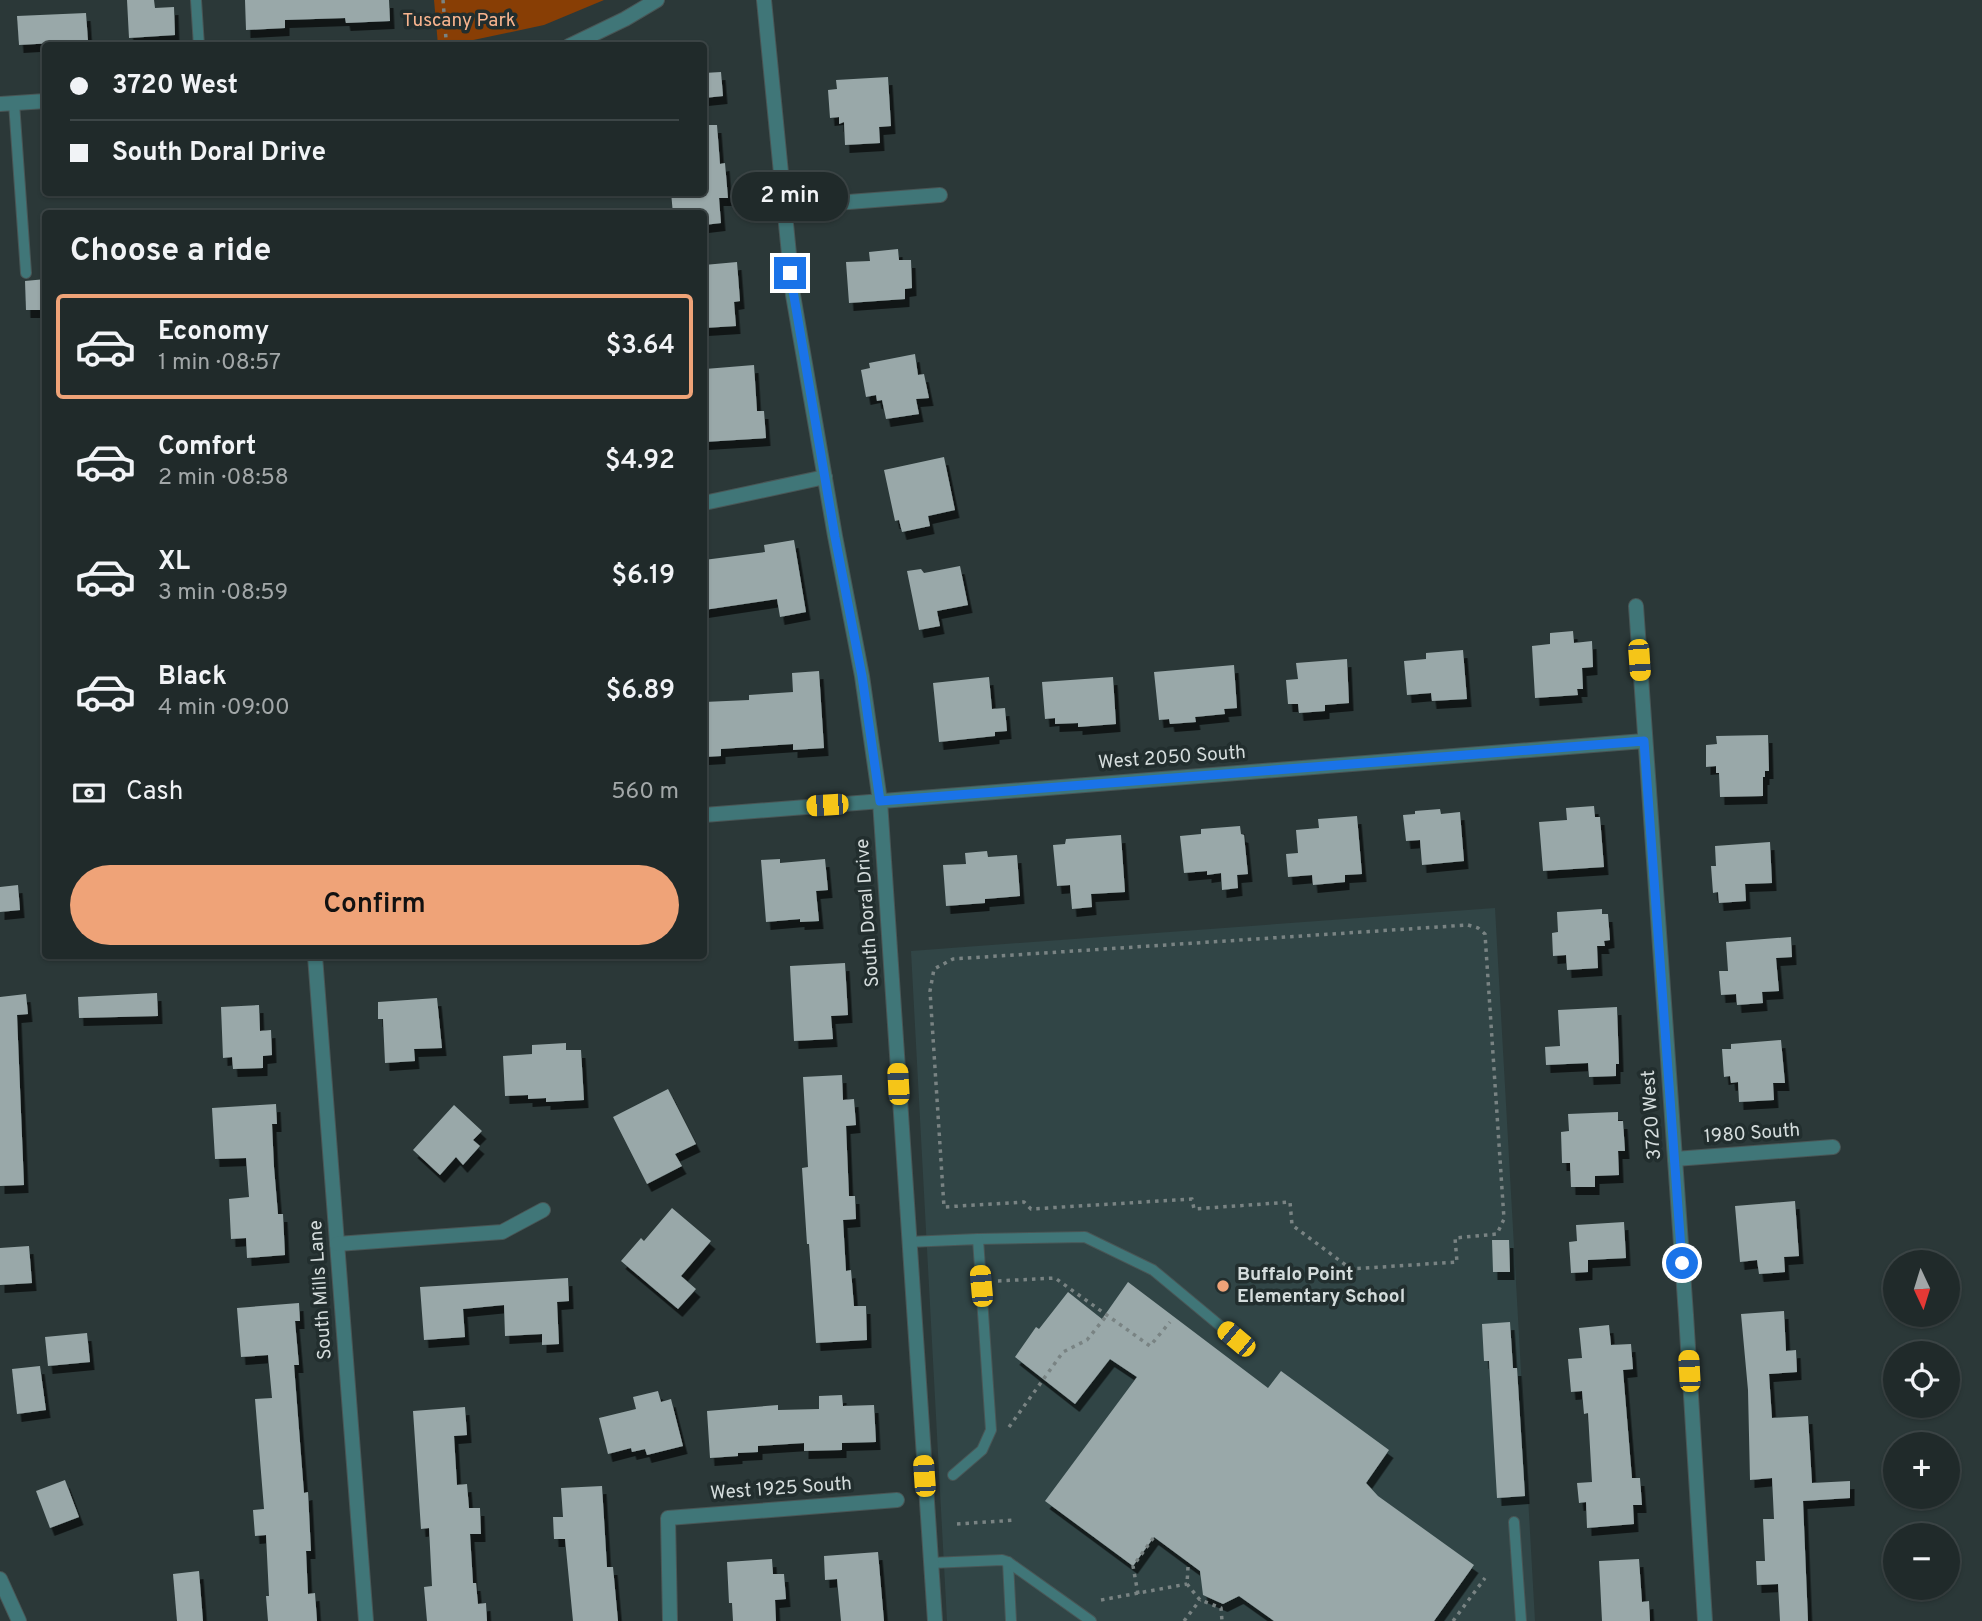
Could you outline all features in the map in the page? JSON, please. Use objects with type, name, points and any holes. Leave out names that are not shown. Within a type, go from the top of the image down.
[{"type":"street","points":[[577,42],[657,0]]},
{"type":"street","name":"South Doral Drive","points":[[764,0],[793,295],[862,676],[880,801],[935,1621]]},
{"type":"street","points":[[7,103],[42,100]]},
{"type":"street","points":[[783,207],[940,195]]},
{"type":"street","points":[[707,502],[825,477]]},
{"type":"street","name":"3720 West","points":[[1636,606],[1705,1621]]},
{"type":"street","name":"West 2050 South","points":[[707,815],[1644,741]]},
{"type":"street","name":"South Mills Lane","points":[[315,959],[366,1621]]},
{"type":"street","name":"1980 South","points":[[1675,1159],[1833,1147]]},
{"type":"street","points":[[337,1244],[502,1232],[543,1210]]},
{"type":"street","name":"West 1925 South","points":[[670,1621],[668,1518],[897,1500]]},
{"type":"street","points":[[0,1579],[19,1621]]},
{"type":"lane","points":[[196,0],[199,42]]},
{"type":"lane","points":[[7,103],[26,274]]},
{"type":"lane","points":[[908,1242],[1085,1237],[1153,1270],[1236,1339]]},
{"type":"lane","points":[[953,1475],[982,1450],[991,1430],[978,1239]]},
{"type":"lane","points":[[1514,1522],[1521,1621]]},
{"type":"lane","points":[[1008,1562],[1011,1621]]},
{"type":"lane","points":[[930,1563],[1008,1562],[1091,1621]]},
{"type":"path","points":[[443,0],[446,39]]},
{"type":"path","points":[[1468,925],[1485,934],[1504,1219],[1497,1234],[1455,1238],[1457,1262],[1351,1269],[1292,1225],[1290,1202],[1194,1209],[1192,1199],[1031,1209],[1024,1202],[944,1207],[930,991],[934,969],[953,959],[1468,925]]},
{"type":"path","points":[[998,1280],[1055,1278],[1150,1346],[1170,1322]]},
{"type":"path","points":[[1009,1427],[1063,1352],[1087,1340],[1107,1315]]},
{"type":"path","points":[[957,1524],[1016,1520]]},
{"type":"path","points":[[1138,1594],[1133,1566],[1154,1537]]},
{"type":"path","points":[[1188,1567],[1187,1584],[1200,1600],[1222,1608],[1222,1621]]},
{"type":"path","points":[[1453,1621],[1485,1578]]},
{"type":"path","points":[[1101,1600],[1187,1584]]},
{"type":"path","points":[[1184,1621],[1200,1600]]},
{"type":"shaded area","name":"Buffalo Point Elementary School","points":[[1495,908],[1535,1621],[947,1621],[911,951]]},
{"type":"green space","name":"Tuscany Park","points":[[434,0],[604,0],[544,25],[464,42],[438,42]]},
{"type":"building","points":[[127,0],[154,0],[155,8],[174,7],[175,35],[129,38]]},
{"type":"building","points":[[245,0],[389,0],[390,21],[346,23],[345,18],[285,20],[285,28],[246,30]]},
{"type":"building","points":[[86,13],[88,41],[19,45],[17,16]]},
{"type":"building","points":[[721,72],[723,96],[707,98],[707,73]]},
{"type":"building","points":[[888,77],[891,126],[879,127],[880,143],[845,145],[844,122],[839,124],[839,117],[830,118],[828,90],[837,89],[836,80]]},
{"type":"building","points":[[707,125],[717,125],[720,164],[725,163],[728,198],[719,198],[721,223],[707,225],[707,210],[673,210],[671,196],[707,196]]},
{"type":"building","points":[[898,249],[899,260],[911,260],[912,288],[905,289],[905,299],[849,303],[846,262],[870,261],[869,252]]},
{"type":"building","points":[[737,262],[740,301],[734,302],[736,326],[707,328],[707,265]]},
{"type":"building","points":[[42,279],[42,310],[26,310],[25,281]]},
{"type":"building","points":[[915,354],[918,375],[924,374],[929,398],[916,399],[919,414],[886,419],[882,400],[877,401],[876,395],[866,397],[861,370],[870,368],[869,363]]},
{"type":"building","points":[[754,365],[757,411],[764,411],[766,438],[707,442],[707,369]]},
{"type":"building","points":[[944,457],[955,510],[928,516],[930,526],[902,532],[899,520],[895,521],[884,470]]},
{"type":"building","points":[[794,540],[806,612],[780,617],[777,599],[707,610],[707,560],[765,552],[764,545]]},
{"type":"building","points":[[960,566],[968,605],[937,611],[940,626],[919,630],[907,571],[921,569],[924,573]]},
{"type":"building","points":[[1573,631],[1574,643],[1592,641],[1593,667],[1582,668],[1583,689],[1577,689],[1578,695],[1535,698],[1532,646],[1550,644],[1550,633]]},
{"type":"building","points":[[1463,650],[1467,699],[1432,701],[1431,693],[1407,695],[1404,661],[1426,659],[1426,653]]},
{"type":"building","points":[[1347,659],[1349,703],[1325,705],[1325,711],[1299,713],[1298,704],[1288,704],[1286,680],[1298,679],[1296,663]]},
{"type":"building","points":[[1234,665],[1237,708],[1224,709],[1225,714],[1195,717],[1196,722],[1170,724],[1169,719],[1159,720],[1154,672]]},
{"type":"building","points":[[819,671],[824,748],[793,750],[793,744],[721,749],[721,756],[707,757],[707,702],[749,700],[749,695],[793,692],[792,673]]},
{"type":"building","points":[[989,677],[992,709],[1005,708],[1007,731],[995,732],[995,736],[939,742],[933,683]]},
{"type":"building","points":[[1113,677],[1116,724],[1078,727],[1078,723],[1055,724],[1055,718],[1045,719],[1042,682]]},
{"type":"building","points":[[1768,735],[1769,771],[1765,771],[1763,777],[1763,796],[1720,797],[1716,766],[1706,767],[1706,745],[1717,744],[1716,736]]},
{"type":"building","points":[[1594,806],[1595,817],[1600,817],[1604,867],[1543,871],[1539,822],[1567,820],[1566,808]]},
{"type":"building","points":[[1440,809],[1441,814],[1460,812],[1464,861],[1422,865],[1420,840],[1406,841],[1403,815]]},
{"type":"building","points":[[1357,816],[1362,874],[1345,875],[1345,882],[1313,885],[1312,875],[1288,877],[1286,854],[1298,853],[1296,830],[1319,828],[1318,819]]},
{"type":"building","points":[[1240,826],[1241,834],[1244,835],[1248,874],[1237,875],[1238,888],[1222,890],[1221,873],[1184,873],[1180,836],[1201,834],[1201,829]]},
{"type":"building","points":[[1121,835],[1125,892],[1091,894],[1092,907],[1072,909],[1070,885],[1057,886],[1053,845],[1065,844],[1066,839]]},
{"type":"building","points":[[1770,842],[1772,883],[1745,884],[1746,901],[1719,903],[1718,892],[1713,893],[1711,866],[1716,866],[1715,846]]},
{"type":"building","points":[[987,851],[988,857],[1017,855],[1020,896],[985,899],[985,903],[946,906],[943,865],[966,864],[965,853]]},
{"type":"building","points":[[780,859],[780,863],[825,859],[828,890],[816,891],[819,921],[800,922],[800,919],[766,922],[761,860]]},
{"type":"building","points":[[18,885],[20,910],[0,912],[0,887]]},
{"type":"building","points":[[1602,909],[1602,914],[1608,914],[1610,940],[1604,941],[1605,946],[1597,946],[1598,968],[1567,970],[1566,955],[1553,956],[1552,933],[1558,932],[1557,912]]},
{"type":"building","points":[[1791,937],[1792,957],[1776,958],[1779,991],[1762,992],[1763,1003],[1737,1005],[1736,994],[1721,995],[1719,971],[1728,971],[1726,942]]},
{"type":"building","points":[[845,963],[848,1015],[831,1016],[833,1039],[794,1041],[790,966]]},
{"type":"building","points":[[157,993],[158,1016],[79,1018],[78,997]]},
{"type":"building","points":[[26,994],[28,1014],[17,1015],[24,1185],[0,1186],[0,997]]},
{"type":"building","points":[[437,998],[442,1048],[414,1049],[415,1061],[385,1063],[383,1019],[378,1019],[378,1002]]},
{"type":"building","points":[[259,1005],[260,1031],[271,1030],[272,1055],[263,1056],[263,1068],[233,1069],[232,1057],[223,1058],[221,1007]]},
{"type":"building","points":[[1617,1007],[1619,1064],[1616,1064],[1616,1076],[1589,1077],[1588,1063],[1546,1065],[1545,1047],[1560,1046],[1558,1010]]},
{"type":"building","points":[[1781,1040],[1785,1083],[1773,1083],[1774,1100],[1739,1102],[1738,1082],[1731,1083],[1730,1076],[1724,1077],[1722,1049],[1731,1049],[1731,1044]]},
{"type":"building","points":[[566,1043],[566,1050],[581,1050],[584,1100],[546,1102],[546,1098],[528,1099],[528,1095],[505,1096],[503,1056],[532,1054],[532,1045]]},
{"type":"building","points":[[842,1075],[843,1100],[854,1099],[856,1125],[846,1126],[849,1196],[855,1196],[856,1219],[843,1220],[846,1271],[851,1270],[854,1306],[866,1306],[867,1340],[816,1343],[802,1168],[808,1167],[803,1077]]},
{"type":"building","points":[[668,1089],[696,1144],[675,1154],[682,1166],[647,1184],[613,1117]]},
{"type":"building","points":[[276,1104],[277,1124],[272,1124],[274,1167],[278,1214],[283,1214],[285,1255],[247,1258],[246,1238],[231,1239],[229,1199],[249,1197],[246,1158],[215,1159],[212,1108]]},
{"type":"building","points":[[454,1105],[482,1131],[473,1140],[480,1146],[463,1165],[456,1157],[440,1175],[413,1150]]},
{"type":"building","points":[[1618,1112],[1618,1121],[1623,1121],[1625,1151],[1618,1151],[1619,1175],[1595,1176],[1595,1187],[1571,1187],[1570,1163],[1562,1163],[1561,1132],[1569,1131],[1568,1114]]},
{"type":"building","points":[[1795,1201],[1799,1256],[1784,1257],[1785,1272],[1759,1274],[1757,1260],[1740,1262],[1735,1206]]},
{"type":"building","points":[[672,1208],[711,1241],[681,1276],[696,1289],[678,1309],[621,1261],[641,1238],[644,1241]]},
{"type":"building","points":[[1624,1222],[1626,1258],[1588,1260],[1588,1272],[1571,1273],[1569,1242],[1577,1241],[1576,1225]]},
{"type":"building","points":[[1492,1240],[1509,1240],[1510,1272],[1493,1272]]},
{"type":"building","points":[[29,1246],[32,1283],[0,1285],[0,1248]]},
{"type":"building","points":[[568,1278],[569,1301],[557,1302],[559,1344],[542,1345],[542,1334],[505,1336],[504,1305],[463,1309],[465,1337],[424,1340],[420,1287]]},
{"type":"building","name":"Buffalo Point Elementary School","points":[[1128,1282],[1268,1388],[1281,1371],[1389,1450],[1366,1483],[1378,1496],[1474,1565],[1434,1621],[1274,1621],[1239,1596],[1223,1604],[1203,1595],[1200,1571],[1154,1537],[1133,1566],[1045,1501],[1137,1377],[1110,1359],[1075,1404],[1015,1357],[1036,1327],[1039,1329],[1068,1292],[1102,1319]]},
{"type":"building","points":[[299,1303],[300,1321],[295,1321],[299,1365],[294,1365],[304,1493],[308,1492],[311,1551],[306,1551],[308,1594],[315,1593],[317,1621],[268,1621],[266,1535],[255,1536],[253,1510],[264,1509],[255,1399],[272,1398],[268,1355],[241,1357],[237,1308]]},
{"type":"building","points":[[1784,1311],[1786,1351],[1796,1350],[1797,1372],[1769,1374],[1772,1418],[1808,1416],[1812,1483],[1850,1481],[1850,1498],[1803,1501],[1808,1621],[1780,1621],[1778,1584],[1757,1585],[1756,1561],[1765,1561],[1763,1519],[1774,1519],[1772,1478],[1750,1480],[1748,1390],[1741,1314]]},
{"type":"building","points":[[1510,1322],[1513,1368],[1517,1368],[1525,1496],[1497,1498],[1489,1361],[1484,1361],[1482,1324]]},
{"type":"building","points":[[1609,1325],[1611,1345],[1631,1344],[1633,1369],[1623,1370],[1632,1478],[1640,1478],[1642,1505],[1633,1505],[1634,1524],[1587,1528],[1586,1502],[1579,1503],[1577,1483],[1592,1482],[1588,1413],[1584,1414],[1582,1391],[1571,1392],[1568,1359],[1582,1358],[1579,1328]]},
{"type":"building","points":[[87,1333],[90,1362],[48,1366],[45,1337]]},
{"type":"building","points":[[40,1366],[46,1410],[17,1414],[12,1369]]},
{"type":"building","points":[[658,1391],[661,1402],[671,1399],[683,1446],[647,1455],[645,1449],[632,1452],[631,1448],[608,1454],[599,1418],[636,1409],[633,1397]]},
{"type":"building","points":[[842,1395],[843,1406],[874,1405],[876,1442],[842,1443],[842,1450],[804,1451],[804,1443],[758,1446],[758,1452],[710,1458],[707,1411],[778,1405],[778,1410],[819,1409],[819,1396]]},
{"type":"building","points":[[465,1407],[467,1435],[454,1436],[457,1485],[467,1484],[469,1508],[480,1508],[481,1534],[470,1534],[473,1583],[476,1583],[478,1604],[486,1603],[487,1621],[427,1621],[424,1587],[432,1586],[429,1528],[421,1529],[413,1411]]},
{"type":"building","points":[[65,1480],[79,1517],[50,1528],[36,1491]]},
{"type":"building","points":[[602,1486],[607,1567],[613,1567],[618,1621],[573,1621],[565,1539],[554,1539],[553,1517],[563,1517],[561,1488]]},
{"type":"building","points":[[878,1552],[884,1621],[841,1621],[837,1579],[825,1580],[824,1556]]},
{"type":"building","points":[[772,1559],[773,1574],[784,1574],[786,1599],[775,1600],[776,1621],[733,1621],[732,1603],[729,1603],[727,1562]]},
{"type":"building","points":[[1639,1559],[1642,1602],[1649,1601],[1650,1621],[1602,1621],[1599,1561]]},
{"type":"building","points":[[199,1571],[203,1621],[177,1621],[173,1574]]},
{"type":"place","name":"Buffalo Point Elementary School","points":[[1223,1286]]},
{"type":"route","points":[[790,273],[835,537],[862,676],[880,801],[1644,741],[1682,1263]]}]
